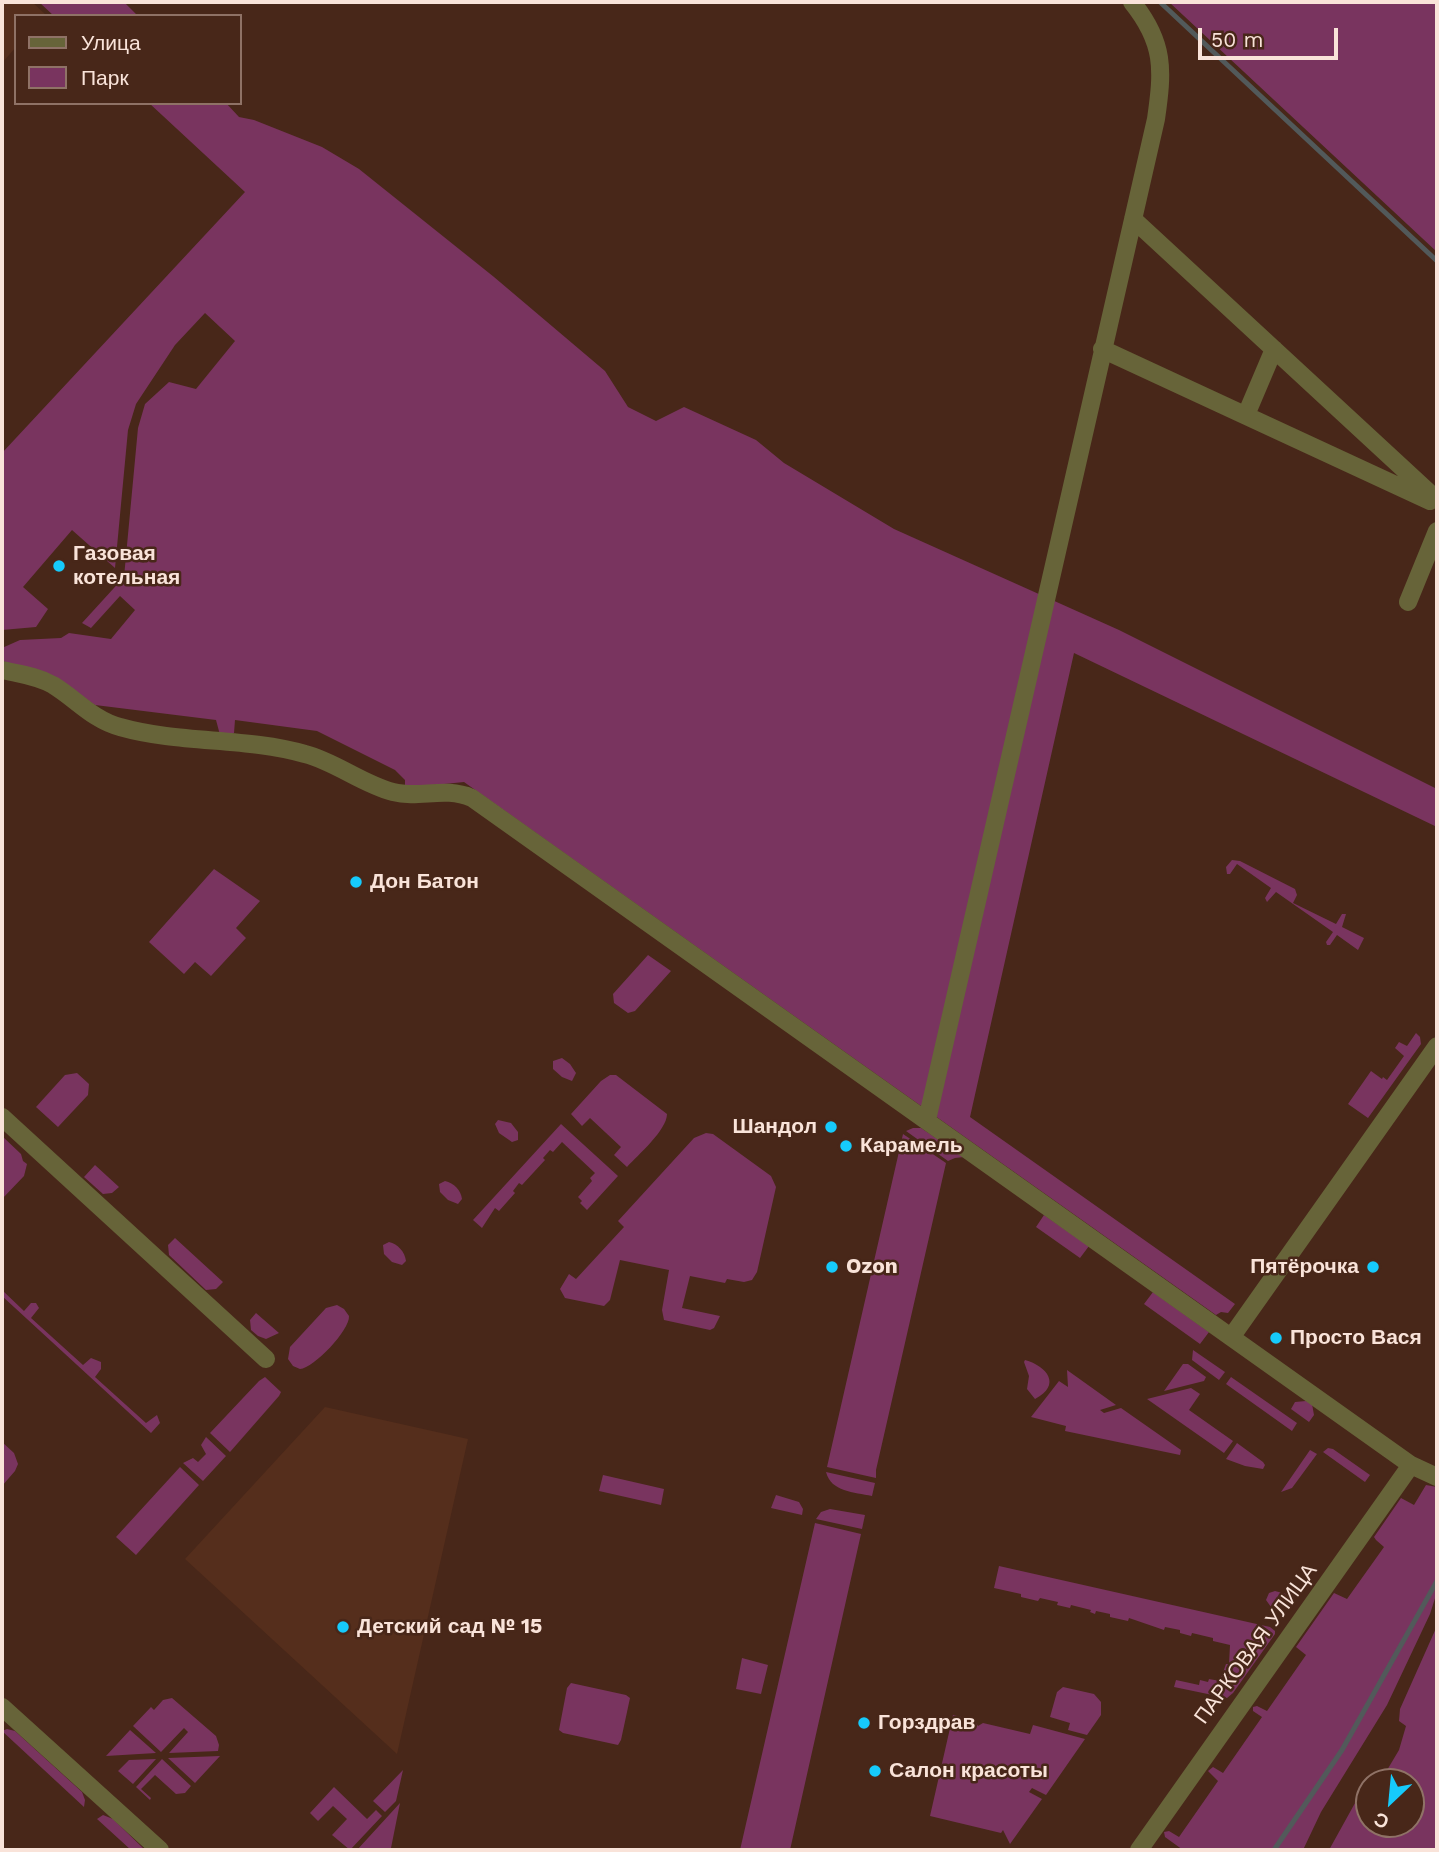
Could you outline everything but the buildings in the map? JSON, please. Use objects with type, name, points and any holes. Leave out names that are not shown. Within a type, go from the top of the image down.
[{"type":"street","points":[[927,1120],[1156,119],[1162,76],[1160,57],[1149,22],[1132,2]]},
{"type":"street","points":[[1133,219],[1437,502]]},
{"type":"street","points":[[1102,349],[1437,502]]},
{"type":"street","points":[[1246,415],[1274,349]]},
{"type":"street","points":[[1408,603],[1437,531]]},
{"type":"street","points":[[2,670],[36,677],[53,685],[94,716],[120,727],[305,754],[397,793],[447,792],[459,793],[472,799],[1411,1465],[1437,1477]]},
{"type":"street","points":[[1232,1336],[1437,1046]]},
{"type":"street","points":[[2,1117],[266,1359]]},
{"type":"street","name":"ПАРКОВАЯ УЛИЦА","points":[[1139,1850],[1411,1465]]},
{"type":"street","points":[[2,1707],[160,1850]]},
{"type":"shaded area","points":[[2,2],[32,2],[45,14],[14,14],[14,49],[2,63]]},
{"type":"shaded area","name":"Детский сад № 15","points":[[325,1407],[468,1439],[397,1754],[185,1559]]},
{"type":"green space","points":[[39,2],[124,2],[136,14],[52,14]]},
{"type":"green space","points":[[1169,2],[1437,2],[1437,252]]},
{"type":"green space","points":[[151,105],[228,105],[239,117],[254,120],[322,147],[359,169],[494,277],[605,371],[628,407],[656,421],[684,407],[756,440],[784,463],[894,529],[1119,630],[1437,789],[1437,827],[1074,653],[970,1117],[1235,1304],[1228,1313],[1221,1312],[1216,1315],[464,782],[405,788],[405,780],[395,770],[317,731],[235,720],[234,733],[227,737],[220,735],[216,720],[95,705],[50,676],[2,661],[2,648],[20,640],[61,638],[69,633],[111,639],[135,610],[120,596],[91,628],[82,623],[124,577],[138,428],[145,404],[169,382],[196,389],[235,341],[205,313],[175,345],[136,404],[128,430],[115,568],[72,530],[23,587],[48,609],[36,627],[2,630],[2,453],[245,192]]},
{"type":"green space","points":[[1232,860],[1240,861],[1295,889],[1297,895],[1293,903],[1336,924],[1342,914],[1346,914],[1342,927],[1364,938],[1358,950],[1337,935],[1330,945],[1327,945],[1326,942],[1333,932],[1276,892],[1267,902],[1265,898],[1271,888],[1237,864],[1230,874],[1227,874],[1226,867]]},
{"type":"green space","points":[[214,869],[260,901],[236,928],[246,938],[211,976],[195,962],[184,974],[149,942]]},
{"type":"green space","points":[[648,955],[671,971],[635,1011],[628,1013],[614,1003],[613,994]]},
{"type":"green space","points":[[1416,1033],[1421,1044],[1368,1118],[1348,1104],[1371,1071],[1387,1080],[1404,1056],[1395,1048],[1399,1042],[1407,1046]]},
{"type":"green space","points":[[562,1058],[576,1073],[572,1081],[553,1069],[553,1061]]},
{"type":"green space","points":[[77,1073],[89,1084],[88,1095],[58,1127],[36,1107],[65,1075]]},
{"type":"green space","points":[[610,1075],[616,1075],[667,1114],[657,1135],[627,1167],[614,1155],[621,1147],[590,1118],[582,1126],[571,1114],[601,1081]]},
{"type":"green space","points":[[498,1120],[511,1123],[518,1132],[518,1140],[512,1142],[499,1133],[495,1124]]},
{"type":"green space","points":[[561,1124],[618,1176],[587,1210],[578,1197],[592,1181],[590,1178],[595,1173],[562,1142],[553,1152],[550,1150],[543,1158],[545,1160],[522,1185],[519,1183],[513,1191],[515,1193],[499,1211],[495,1208],[482,1228],[473,1220]]},
{"type":"green space","points":[[921,1128],[964,1157],[948,1161],[906,1131]]},
{"type":"green space","points":[[706,1133],[713,1134],[771,1176],[776,1187],[757,1272],[752,1280],[744,1282],[727,1279],[725,1283],[690,1276],[682,1308],[720,1316],[714,1328],[710,1330],[664,1320],[662,1310],[669,1270],[620,1260],[610,1300],[604,1306],[565,1298],[560,1289],[569,1274],[576,1279],[624,1227],[618,1221],[694,1138]]},
{"type":"green space","points":[[903,1134],[946,1163],[876,1478],[827,1467]]},
{"type":"green space","points":[[2,1136],[21,1154],[27,1164],[24,1176],[2,1199]]},
{"type":"green space","points":[[95,1165],[119,1187],[112,1193],[103,1194],[84,1177]]},
{"type":"green space","points":[[445,1181],[454,1185],[460,1193],[462,1199],[458,1204],[448,1200],[440,1192],[439,1184]]},
{"type":"green space","points":[[1044,1215],[1089,1246],[1080,1258],[1036,1227]]},
{"type":"green space","points":[[175,1238],[223,1282],[216,1289],[206,1290],[169,1255],[168,1245]]},
{"type":"green space","points":[[389,1242],[403,1252],[406,1261],[402,1265],[392,1262],[384,1254],[383,1245]]},
{"type":"green space","points":[[2,1290],[24,1311],[31,1303],[36,1303],[39,1308],[31,1318],[83,1365],[91,1358],[101,1362],[101,1369],[95,1377],[146,1423],[157,1415],[160,1423],[151,1433],[2,1296]]},
{"type":"green space","points":[[1153,1292],[1209,1332],[1200,1344],[1144,1304]]},
{"type":"green space","points":[[337,1305],[349,1316],[338,1339],[306,1367],[300,1369],[293,1366],[288,1359],[290,1347],[326,1308]]},
{"type":"green space","points":[[256,1313],[279,1333],[266,1339],[251,1330],[250,1320]]},
{"type":"green space","points":[[1193,1350],[1225,1372],[1219,1380],[1192,1360]]},
{"type":"green space","points":[[1025,1360],[1045,1371],[1050,1382],[1043,1394],[1035,1399],[1027,1389],[1029,1376]]},
{"type":"green space","points":[[1183,1364],[1188,1364],[1206,1377],[1204,1381],[1164,1391]]},
{"type":"green space","points":[[1067,1370],[1116,1405],[1100,1410],[1104,1413],[1121,1408],[1181,1450],[1180,1455],[1065,1431],[1066,1426],[1031,1417],[1059,1381],[1068,1387]]},
{"type":"green space","points":[[265,1377],[281,1392],[230,1452],[210,1433]]},
{"type":"green space","points":[[1231,1377],[1297,1423],[1292,1431],[1226,1384]]},
{"type":"green space","points":[[1191,1388],[1200,1394],[1189,1410],[1233,1441],[1224,1453],[1147,1399]]},
{"type":"green space","points":[[1306,1401],[1312,1404],[1314,1415],[1309,1422],[1291,1409],[1295,1402]]},
{"type":"green space","points":[[206,1437],[226,1456],[203,1481],[183,1463],[193,1458],[198,1462],[206,1454],[201,1445]]},
{"type":"green space","points":[[2,1442],[14,1453],[18,1464],[2,1486]]},
{"type":"green space","points":[[1237,1443],[1263,1462],[1263,1469],[1226,1459]]},
{"type":"green space","points":[[1328,1448],[1370,1475],[1365,1482],[1323,1452]]},
{"type":"green space","points":[[1310,1450],[1317,1454],[1292,1488],[1281,1492]]},
{"type":"green space","points":[[180,1467],[199,1485],[136,1555],[116,1537]]},
{"type":"green space","points":[[826,1472],[875,1483],[872,1496],[838,1487]]},
{"type":"green space","points":[[603,1475],[664,1489],[661,1505],[599,1491]]},
{"type":"green space","points":[[1426,1485],[1437,1487],[1437,1592],[1430,1614],[1387,1705],[1321,1812],[1303,1850],[1183,1850],[1165,1837],[1164,1832],[1169,1831],[1179,1837],[1218,1781],[1208,1771],[1213,1767],[1223,1773],[1262,1717],[1253,1711],[1253,1707],[1267,1711],[1306,1655],[1296,1647],[1334,1593],[1347,1599],[1384,1547],[1374,1537],[1401,1498],[1414,1505]]},
{"type":"green space","points":[[776,1495],[799,1502],[803,1509],[802,1515],[771,1508]]},
{"type":"green space","points":[[830,1509],[865,1515],[862,1529],[816,1519],[821,1512]]},
{"type":"green space","points":[[815,1523],[861,1534],[790,1850],[740,1850]]},
{"type":"green space","points":[[999,1566],[1270,1627],[1275,1634],[1227,1698],[1174,1687],[1176,1680],[1199,1685],[1200,1680],[1220,1681],[1226,1664],[1229,1664],[1230,1645],[1213,1641],[1213,1638],[1180,1633],[1180,1630],[1165,1627],[1164,1630],[1129,1618],[1128,1621],[1096,1611],[1095,1614],[1090,1612],[1091,1610],[1057,1605],[1058,1602],[1040,1598],[1038,1601],[994,1588]]},
{"type":"green space","points":[[1275,1591],[1286,1594],[1281,1609],[1271,1607],[1266,1600],[1269,1593]]},
{"type":"green space","points":[[1437,1626],[1437,1850],[1329,1850],[1355,1803],[1355,1838],[1425,1838],[1425,1768],[1388,1768],[1399,1750],[1406,1726],[1399,1721],[1400,1709]]},
{"type":"green space","points":[[742,1658],[768,1665],[761,1694],[736,1689]]},
{"type":"green space","points":[[571,1683],[630,1698],[618,1745],[559,1730],[567,1688]]},
{"type":"green space","points":[[1063,1687],[1094,1694],[1101,1702],[1101,1715],[1087,1735],[1068,1730],[1070,1723],[1050,1717],[1057,1692]]},
{"type":"green space","points":[[172,1698],[216,1736],[218,1751],[169,1753],[188,1732],[184,1728],[161,1752],[133,1726],[151,1707],[154,1710],[163,1700]]},
{"type":"green space","points":[[953,1715],[974,1720],[978,1726],[983,1723],[1030,1734],[1033,1725],[1085,1739],[1046,1795],[1032,1788],[1029,1792],[1042,1799],[1010,1844],[1003,1830],[1001,1833],[930,1816]]},
{"type":"green space","points":[[130,1730],[156,1753],[106,1756]]},
{"type":"green space","points":[[2,1731],[15,1731],[82,1792],[84,1807]]},
{"type":"green space","points":[[220,1756],[195,1783],[168,1758]]},
{"type":"green space","points":[[156,1759],[133,1784],[118,1771],[129,1760]]},
{"type":"green space","points":[[162,1759],[191,1786],[185,1793],[176,1794],[155,1775],[141,1789],[150,1800],[136,1787]]},
{"type":"green space","points":[[403,1770],[396,1801],[385,1812],[373,1801]]},
{"type":"green space","points":[[334,1787],[367,1819],[376,1810],[382,1816],[350,1850],[332,1835],[347,1819],[333,1806],[318,1821],[310,1813]]},
{"type":"green space","points":[[400,1803],[391,1848],[397,1850],[357,1850]]},
{"type":"green space","points":[[103,1815],[113,1819],[145,1850],[131,1850],[97,1819]]},
{"type":"waterway","points":[[1160,2],[1437,261]]},
{"type":"waterway","points":[[1274,1850],[1342,1750],[1437,1581]]},
{"type":"place","name":"Газовая котельная","points":[[59,566]]},
{"type":"place","name":"Дон Батон","points":[[356,882]]},
{"type":"place","name":"Шандол","points":[[831,1127]]},
{"type":"place","name":"Карамель","points":[[846,1146]]},
{"type":"place","name":"Ozon","points":[[832,1267]]},
{"type":"place","name":"Пятёрочка","points":[[1373,1267]]},
{"type":"place","name":"Просто Вася","points":[[1276,1338]]},
{"type":"place","name":"Детский сад № 15","points":[[343,1627]]},
{"type":"place","name":"Горздрав","points":[[864,1723]]},
{"type":"place","name":"Салон красоты","points":[[875,1771]]}]
